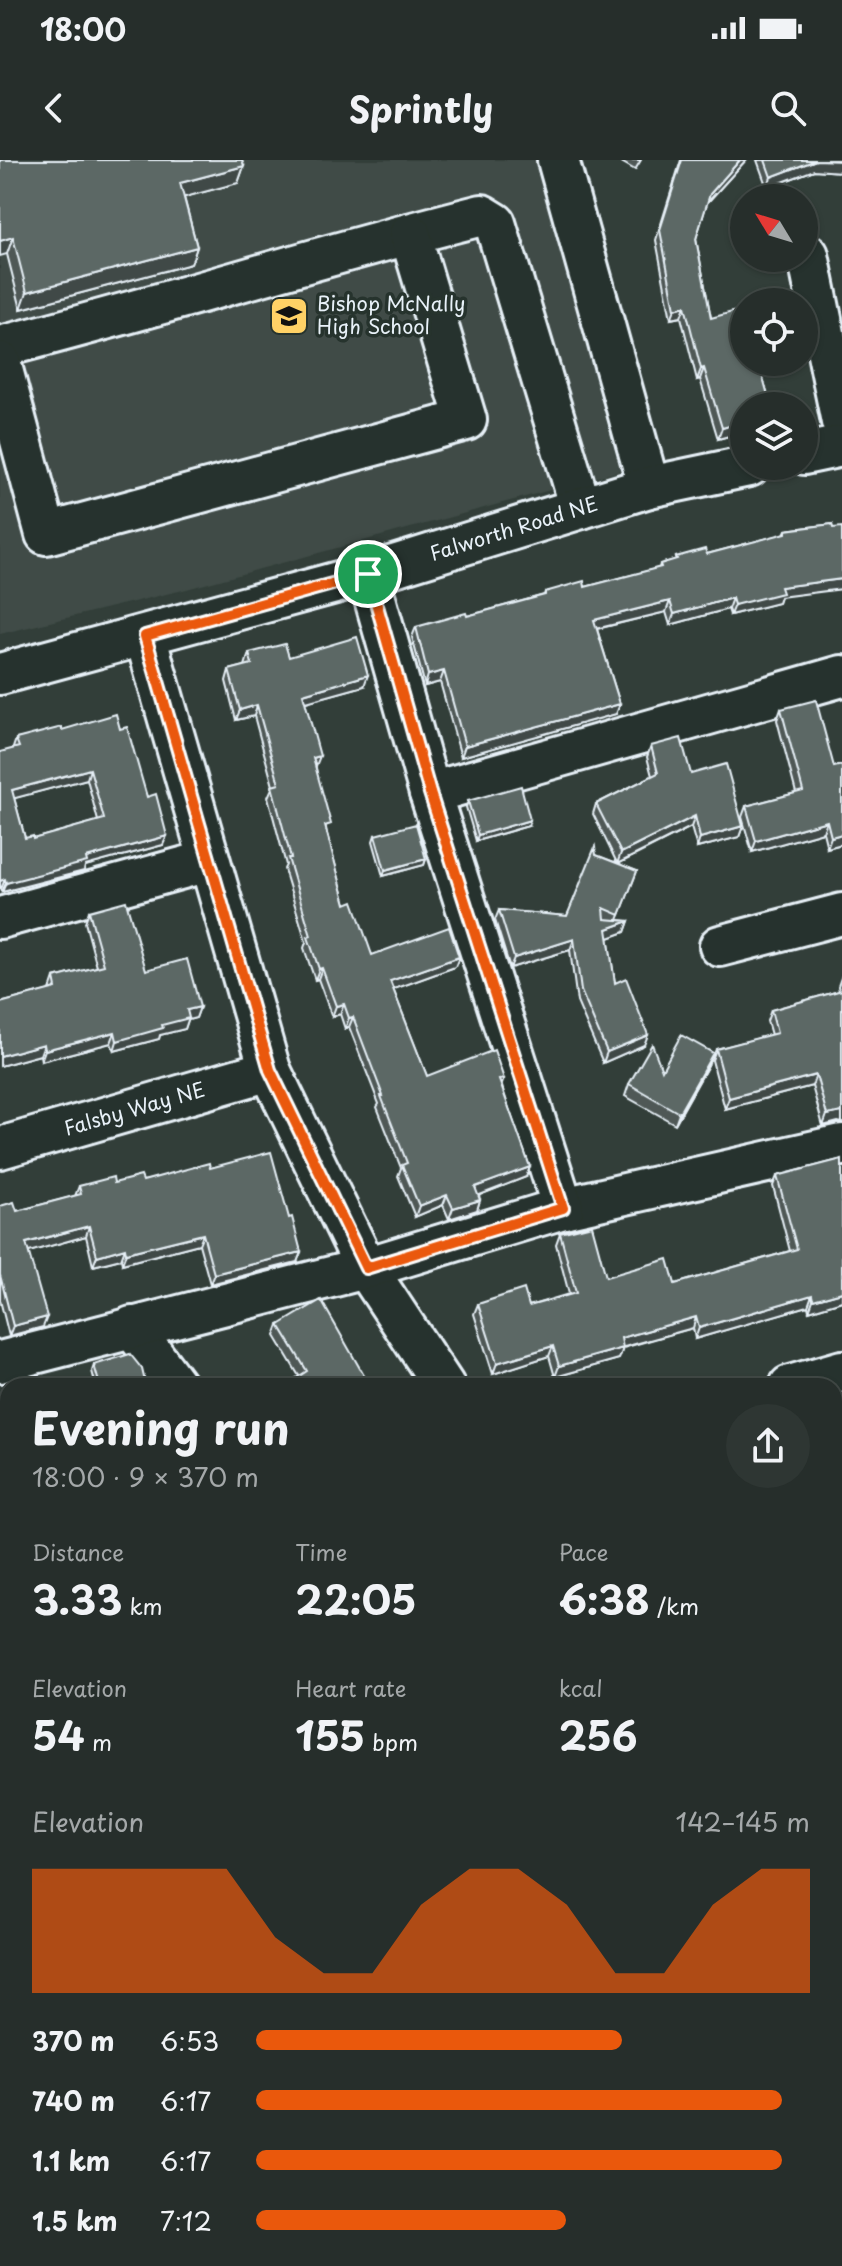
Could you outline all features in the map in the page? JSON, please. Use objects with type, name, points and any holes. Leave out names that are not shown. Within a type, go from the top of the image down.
[{"type":"street","points":[[558,160],[649,487]]},
{"type":"street","points":[[0,347],[482,215],[495,223],[581,508]]},
{"type":"street","points":[[0,362],[46,534],[466,420],[410,234]]},
{"type":"street","points":[[811,272],[842,422]]},
{"type":"street","points":[[818,451],[842,446]]},
{"type":"street","name":"Falworth Road NE","points":[[0,674],[368,574],[649,487],[730,470]]},
{"type":"street","points":[[368,574],[430,793],[563,1208]]},
{"type":"street","points":[[145,636],[270,1070],[366,1268],[439,1378]]},
{"type":"street","points":[[430,793],[842,676]]},
{"type":"street","points":[[0,918],[208,861]]},
{"type":"street","points":[[720,946],[842,914]]},
{"type":"street","name":"Falsby Way NE","points":[[0,1148],[270,1070]]},
{"type":"street","points":[[0,1362],[366,1268],[563,1208],[842,1145]]},
{"type":"street","points":[[132,1327],[170,1378]]},
{"type":"street","points":[[818,1378],[842,1371]]},
{"type":"shaded area","name":"Bishop McNally High School","points":[[0,160],[535,160],[620,471],[183,590],[0,634]]},
{"type":"building","points":[[0,160],[242,160],[244,166],[180,183],[197,247],[27,292],[13,237],[0,241]]},
{"type":"building","points":[[682,160],[740,160],[710,194],[696,239],[711,318],[730,313],[730,376],[763,376],[767,392],[730,392],[730,426],[722,428],[704,368],[701,369],[685,306],[675,309],[660,230]]},
{"type":"building","points":[[765,160],[816,160],[771,177]]},
{"type":"building","points":[[832,524],[833,528],[842,527],[842,579],[780,587],[782,593],[734,605],[732,598],[674,614],[670,601],[594,620],[620,704],[465,746],[444,671],[428,675],[416,627],[545,595],[545,592],[584,581],[585,587],[661,567],[660,564],[676,557],[705,549],[707,554],[786,533],[786,530]]},
{"type":"building","points":[[357,637],[368,675],[303,694],[320,756],[313,758],[331,824],[325,826],[346,904],[353,901],[372,955],[449,927],[459,957],[390,981],[427,1076],[494,1050],[504,1079],[499,1080],[530,1167],[475,1187],[480,1200],[453,1208],[447,1195],[419,1206],[402,1165],[407,1163],[353,1017],[349,1018],[344,1004],[336,1006],[322,968],[319,969],[288,858],[291,858],[272,786],[279,784],[257,705],[240,710],[229,670],[252,664],[249,653],[285,644],[289,657]]},
{"type":"building","points":[[816,700],[834,767],[842,765],[842,834],[831,837],[827,821],[756,841],[746,806],[803,791],[781,709]]},
{"type":"building","points":[[116,714],[120,729],[127,727],[147,797],[156,794],[167,836],[86,858],[87,862],[6,883],[5,879],[0,881],[0,752],[19,747],[16,739],[62,727],[62,730]],"holes":[[[90,769],[104,819],[33,839],[33,836],[25,838],[12,790]]]},
{"type":"building","points":[[681,738],[691,774],[726,764],[743,826],[700,838],[695,816],[621,853],[596,804],[658,773],[651,746]]},
{"type":"building","points":[[521,786],[530,820],[478,835],[468,801]]},
{"type":"building","points":[[416,824],[426,859],[385,870],[375,835]]},
{"type":"building","points":[[595,847],[596,855],[637,871],[620,915],[604,908],[605,919],[629,921],[607,929],[615,983],[626,978],[648,1035],[607,1052],[581,991],[574,939],[514,958],[499,910],[567,916]]},
{"type":"building","points":[[126,901],[146,970],[187,959],[200,1007],[187,1010],[189,1018],[117,1041],[115,1032],[45,1050],[44,1044],[0,1056],[0,1003],[56,988],[54,978],[104,965],[89,911]]},
{"type":"building","points":[[842,990],[842,1112],[827,1115],[816,1075],[729,1098],[716,1049],[777,1033],[771,1010]]},
{"type":"building","points":[[681,1035],[713,1053],[679,1113],[629,1084],[652,1044],[662,1070]]},
{"type":"building","points":[[271,1152],[301,1252],[214,1274],[203,1234],[126,1253],[125,1248],[97,1256],[89,1226],[26,1243],[47,1317],[13,1326],[0,1275],[0,1206],[14,1202],[17,1211],[81,1194],[79,1186],[113,1177],[114,1183],[141,1176],[143,1181],[209,1163],[210,1168]]},
{"type":"building","points":[[842,1159],[842,1292],[813,1300],[812,1295],[699,1328],[696,1317],[621,1338],[623,1348],[559,1366],[553,1346],[497,1363],[478,1304],[524,1289],[529,1306],[576,1293],[560,1233],[592,1225],[606,1277],[668,1259],[675,1284],[797,1249],[777,1176]]},
{"type":"building","points":[[321,1300],[365,1378],[296,1378],[307,1371],[279,1325]]},
{"type":"building","points":[[130,1354],[142,1369],[144,1378],[98,1378],[94,1365]]},
{"type":"place","name":"Bishop McNally High School","points":[[289,316]]},
{"type":"route","points":[[368,574],[430,793],[563,1208],[366,1268],[270,1070],[145,636],[368,574]]}]
